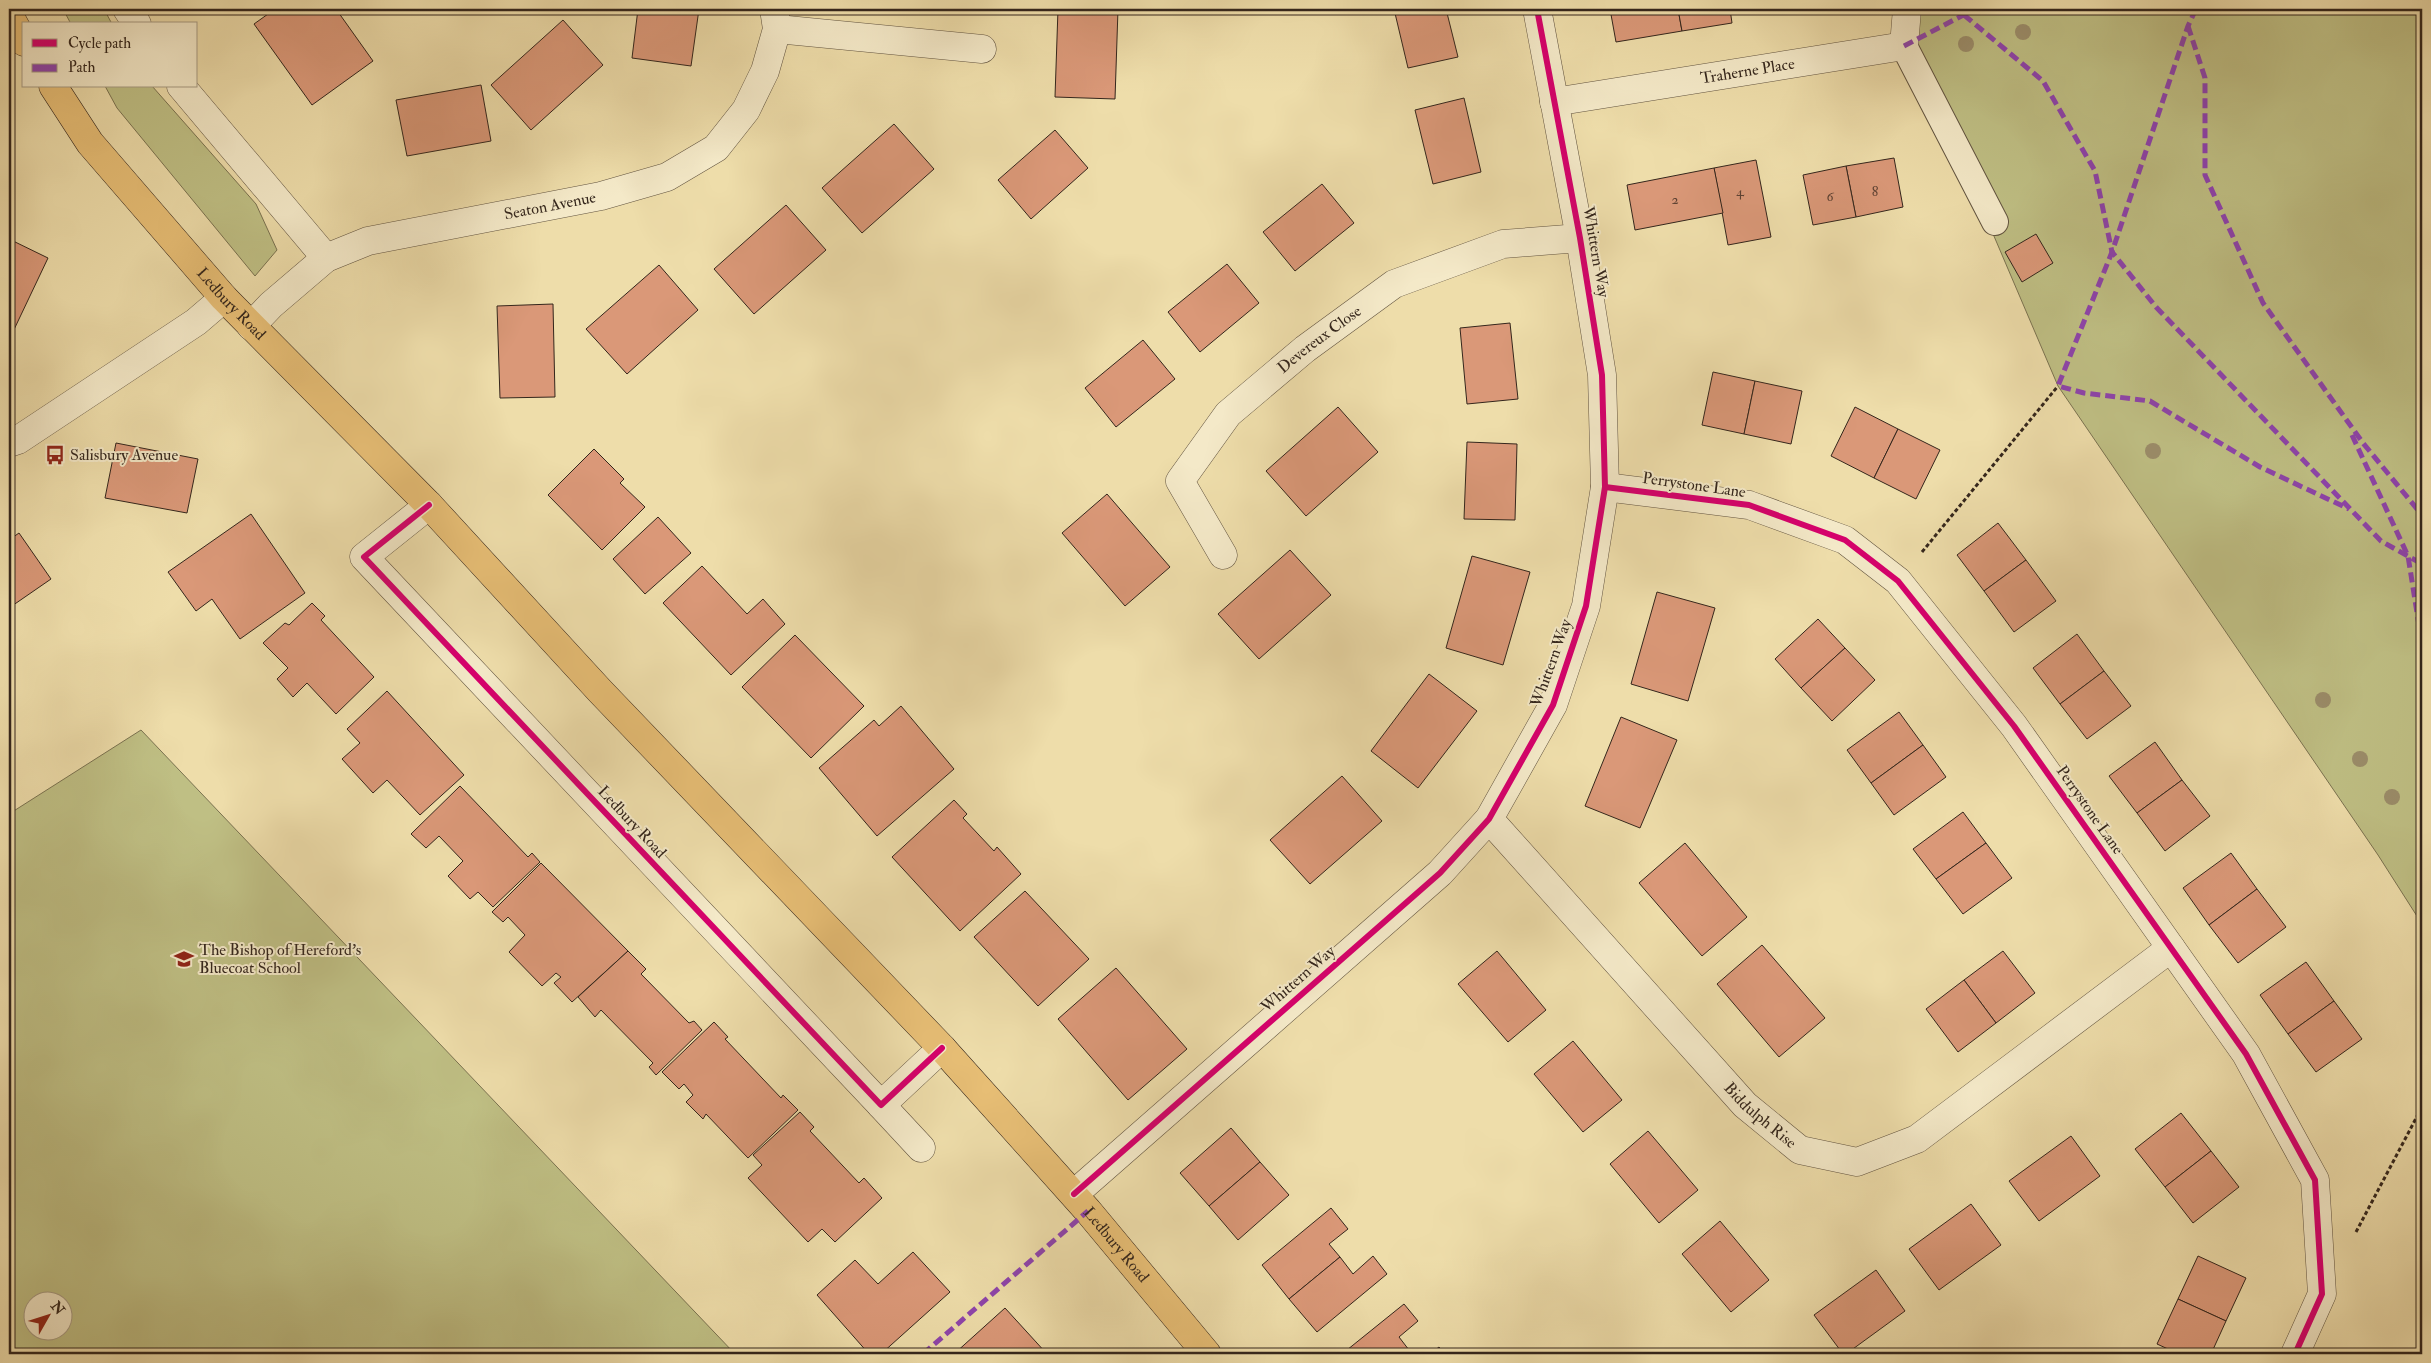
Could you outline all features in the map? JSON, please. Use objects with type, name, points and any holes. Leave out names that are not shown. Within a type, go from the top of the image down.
[{"type":"highway","name":"Ledbury Road","points":[[54,88],[90,143],[224,298],[428,505],[600,691],[942,1048],[1074,1194],[1207,1354]]},
{"type":"street","points":[[127,9],[136,22]]},
{"type":"street","name":"Whittern Way","points":[[1074,1194],[1440,874],[1489,819],[1554,705],[1586,606],[1604,487],[1602,375],[1580,238],[1537,9]]},
{"type":"street","points":[[1904,46],[1907,9]]},
{"type":"street","points":[[775,19],[982,49]]},
{"type":"street","name":"Seaton Avenue","points":[[251,326],[271,305],[326,258],[368,240],[601,196],[667,176],[716,148],[746,110],[765,71],[775,19]]},
{"type":"street","name":"Traherne Place","points":[[1554,102],[1904,46]]},
{"type":"street","points":[[183,88],[270,189],[326,258]]},
{"type":"street","name":"Devereux Close","points":[[1223,555],[1180,481],[1228,414],[1305,349],[1394,284],[1503,244],[1580,238]]},
{"type":"street","points":[[9,443],[18,440],[196,322],[224,298]]},
{"type":"street","name":"Perrystone Lane","points":[[1604,487],[1749,505],[1845,540],[1898,581],[2014,726],[2246,1054],[2315,1180],[2322,1294],[2294,1354]]},
{"type":"street","name":"Ledbury Road","points":[[428,505],[364,557],[921,1148]]},
{"type":"street","name":"Biddulph Rise","points":[[1489,819],[1745,1105],[1800,1150],[1857,1162],[1917,1139],[2171,948]]},
{"type":"street","points":[[881,1105],[942,1048]]},
{"type":"lane","points":[[1904,46],[1995,222]]},
{"type":"path","points":[[1898,581],[2058,386]]},
{"type":"path","points":[[2354,1235],[2422,1107]]},
{"type":"green space","points":[[63,9],[104,9],[111,22],[70,22]]},
{"type":"green space","points":[[1897,9],[2422,9],[2422,924],[2378,855],[2058,386]]},
{"type":"green space","points":[[106,88],[154,88],[256,204],[277,250],[255,276],[117,108]]},
{"type":"green space","name":"The Bishop of Hereford's Bluecoat School","points":[[141,730],[735,1354],[9,1354],[9,814]]},
{"type":"building","points":[[275,9],[336,9],[373,61],[312,105],[254,24]]},
{"type":"building","points":[[638,9],[699,9],[691,66],[632,58]]},
{"type":"building","points":[[1058,9],[1118,9],[1115,99],[1055,97]]},
{"type":"building","points":[[1394,9],[1446,9],[1458,57],[1408,68]]},
{"type":"building","points":[[1610,9],[1678,9],[1682,31],[1616,42]]},
{"type":"building","points":[[1678,9],[1730,9],[1732,23],[1682,31]]},
{"type":"building","points":[[563,20],[603,65],[531,130],[491,85]]},
{"type":"building","points":[[481,85],[491,141],[407,156],[396,100]]},
{"type":"building","points":[[1464,98],[1481,172],[1433,184],[1415,110]]},
{"type":"building","points":[[894,124],[934,169],[862,233],[822,188]]},
{"type":"building","points":[[1055,130],[1088,168],[1031,219],[998,180]]},
{"type":"building","points":[[1894,158],[1903,207],[1856,217],[1846,166]]},
{"type":"building","points":[[1756,160],[1771,237],[1728,245],[1714,168]]},
{"type":"building","points":[[1846,166],[1856,217],[1813,225],[1803,175]]},
{"type":"building","points":[[1714,168],[1723,213],[1635,230],[1627,185]]},
{"type":"building","points":[[1322,184],[1354,223],[1295,271],[1263,232]]},
{"type":"building","points":[[786,205],[826,250],[754,314],[714,269]]},
{"type":"building","points":[[2036,234],[2053,263],[2022,282],[2005,252]]},
{"type":"building","points":[[9,239],[48,258],[10,338],[9,338]]},
{"type":"building","points":[[1227,264],[1259,303],[1200,352],[1168,312]]},
{"type":"building","points":[[659,265],[698,310],[627,374],[586,329]]},
{"type":"building","points":[[553,304],[555,397],[500,398],[497,306]]},
{"type":"building","points":[[1510,323],[1518,399],[1467,404],[1460,328]]},
{"type":"building","points":[[1143,340],[1175,379],[1116,427],[1085,388]]},
{"type":"building","points":[[1713,372],[1755,381],[1744,434],[1702,425]]},
{"type":"building","points":[[1755,381],[1802,391],[1791,444],[1744,434]]},
{"type":"building","points":[[1338,407],[1378,452],[1306,516],[1266,471]]},
{"type":"building","points":[[1855,407],[1898,429],[1874,478],[1831,456]]},
{"type":"building","points":[[1898,429],[1940,450],[1916,499],[1874,478]]},
{"type":"building","points":[[1467,442],[1517,444],[1515,520],[1464,519]]},
{"type":"building","points":[[116,443],[198,459],[187,513],[105,498]]},
{"type":"building","points":[[594,449],[624,479],[620,483],[645,507],[602,550],[548,495]]},
{"type":"building","points":[[1107,494],[1170,567],[1125,606],[1062,533]]},
{"type":"building","points":[[251,514],[305,593],[240,639],[212,599],[196,611],[168,572]]},
{"type":"building","points":[[658,517],[691,553],[645,594],[613,559]]},
{"type":"building","points":[[1998,523],[2026,560],[1984,591],[1957,555]]},
{"type":"building","points":[[19,533],[51,579],[9,608],[9,540]]},
{"type":"building","points":[[1290,550],[1331,595],[1259,659],[1218,614]]},
{"type":"building","points":[[1472,556],[1530,572],[1503,665],[1446,648]]},
{"type":"building","points":[[2026,560],[2056,601],[2014,632],[1984,591]]},
{"type":"building","points":[[702,566],[747,614],[763,599],[785,624],[731,675],[663,603]]},
{"type":"building","points":[[1657,592],[1715,608],[1688,701],[1631,684]]},
{"type":"building","points":[[312,603],[325,616],[321,620],[374,677],[336,714],[307,683],[293,697],[277,679],[288,668],[263,643],[285,623],[289,625]]},
{"type":"building","points":[[1818,619],[1845,648],[1801,688],[1775,659]]},
{"type":"building","points":[[2077,634],[2104,671],[2060,704],[2033,668]]},
{"type":"building","points":[[795,635],[864,706],[811,758],[742,687]]},
{"type":"building","points":[[1845,648],[1875,680],[1832,721],[1801,688]]},
{"type":"building","points":[[2104,671],[2131,706],[2087,739],[2060,704]]},
{"type":"building","points":[[1429,674],[1477,711],[1418,788],[1371,751]]},
{"type":"building","points":[[387,691],[464,775],[420,815],[387,780],[373,793],[342,759],[360,743],[347,729]]},
{"type":"building","points":[[901,706],[954,769],[877,836],[819,768],[874,720],[879,726]]},
{"type":"building","points":[[1899,712],[1923,745],[1871,783],[1847,750]]},
{"type":"building","points":[[1621,717],[1677,740],[1640,828],[1585,806]]},
{"type":"building","points":[[2155,742],[2182,780],[2137,813],[2109,776]]},
{"type":"building","points":[[1923,745],[1946,777],[1894,815],[1871,783]]},
{"type":"building","points":[[1342,776],[1382,821],[1310,884],[1270,840]]},
{"type":"building","points":[[2182,780],[2210,816],[2165,851],[2137,813]]},
{"type":"building","points":[[460,786],[528,857],[532,853],[540,862],[493,907],[478,892],[470,899],[448,876],[463,861],[439,836],[426,848],[411,834]]},
{"type":"building","points":[[954,800],[967,814],[963,818],[994,851],[997,847],[1021,874],[960,931],[892,857]]},
{"type":"building","points":[[1963,812],[1986,843],[1936,879],[1913,849]]},
{"type":"building","points":[[1685,843],[1747,917],[1702,956],[1639,883]]},
{"type":"building","points":[[1986,843],[2012,878],[1963,914],[1936,879]]},
{"type":"building","points":[[2231,853],[2257,889],[2209,925],[2183,888]]},
{"type":"building","points":[[541,863],[628,951],[572,1002],[554,983],[561,977],[556,973],[542,986],[509,952],[525,935],[508,917],[503,922],[492,912]]},
{"type":"building","points":[[2257,889],[2286,927],[2238,963],[2209,925]]},
{"type":"building","points":[[1025,891],[1089,959],[1038,1006],[974,937]]},
{"type":"building","points":[[1762,945],[1825,1018],[1779,1057],[1717,984]]},
{"type":"building","points":[[628,951],[646,969],[641,974],[689,1023],[694,1021],[702,1030],[656,1075],[649,1067],[653,1063],[601,1010],[595,1017],[578,997]]},
{"type":"building","points":[[1497,951],[1546,1010],[1508,1042],[1458,984]]},
{"type":"building","points":[[2003,951],[2035,993],[1996,1023],[1964,980]]},
{"type":"building","points":[[2306,962],[2334,1001],[2288,1034],[2260,995]]},
{"type":"building","points":[[1116,968],[1187,1049],[1128,1100],[1058,1019]]},
{"type":"building","points":[[1964,980],[1996,1023],[1958,1052],[1926,1009]]},
{"type":"building","points":[[2334,1001],[2362,1039],[2316,1072],[2288,1034]]},
{"type":"building","points":[[714,1022],[728,1037],[725,1039],[781,1098],[783,1095],[798,1110],[748,1158],[706,1114],[703,1119],[686,1102],[693,1095],[684,1084],[679,1089],[662,1072]]},
{"type":"building","points":[[1573,1041],[1622,1100],[1583,1132],[1534,1074]]},
{"type":"building","points":[[800,1112],[814,1127],[810,1131],[859,1183],[864,1178],[882,1198],[835,1242],[822,1229],[808,1242],[748,1178],[762,1165],[753,1155]]},
{"type":"building","points":[[2181,1113],[2211,1151],[2165,1187],[2135,1149]]},
{"type":"building","points":[[1231,1128],[1260,1162],[1209,1206],[1180,1173]]},
{"type":"building","points":[[1648,1131],[1698,1190],[1659,1223],[1610,1164]]},
{"type":"building","points":[[2071,1136],[2100,1176],[2039,1221],[2009,1181]]},
{"type":"building","points":[[2211,1151],[2239,1187],[2193,1223],[2165,1187]]},
{"type":"building","points":[[1260,1162],[1289,1195],[1238,1240],[1209,1206]]},
{"type":"building","points":[[1971,1204],[2001,1245],[1939,1290],[1909,1249]]},
{"type":"building","points":[[1331,1208],[1348,1229],[1329,1244],[1340,1257],[1289,1299],[1262,1265]]},
{"type":"building","points":[[1720,1221],[1769,1280],[1731,1312],[1682,1254]]},
{"type":"building","points":[[913,1252],[950,1292],[881,1354],[869,1354],[817,1295],[855,1260],[878,1284]]},
{"type":"building","points":[[1373,1256],[1387,1274],[1317,1332],[1289,1299],[1340,1257],[1353,1274]]},
{"type":"building","points":[[2198,1256],[2246,1278],[2226,1321],[2178,1299]]},
{"type":"building","points":[[1876,1270],[1905,1311],[1846,1354],[1843,1354],[1814,1315]]},
{"type":"building","points":[[2178,1299],[2226,1321],[2211,1354],[2179,1354],[2157,1344]]},
{"type":"building","points":[[1404,1304],[1418,1321],[1399,1337],[1409,1350],[1404,1354],[1342,1354]]},
{"type":"building","points":[[1005,1308],[1047,1354],[954,1354]]},
{"type":"building","points":[[1439,1347],[1445,1354],[1430,1354]]},
{"type":"marked path","points":[[1904,46],[1975,9]]},
{"type":"marked path","points":[[2196,9],[2188,26],[2112,252],[2058,386],[2084,393],[2150,401],[2260,467],[2349,509]]},
{"type":"marked path","points":[[1964,15],[2043,81],[2095,171],[2112,252],[2156,307],[2381,541],[2422,564]]},
{"type":"marked path","points":[[2188,26],[2205,78],[2205,175],[2263,303],[2363,443],[2422,515]]},
{"type":"marked path","points":[[2352,435],[2408,556],[2422,644]]},
{"type":"marked path","points":[[923,1354],[1088,1211]]},
{"type":"cycle path","points":[[1074,1194],[1440,873],[1489,819],[1553,705],[1586,606],[1605,487],[1602,375],[1580,238],[1537,9]]},
{"type":"cycle path","points":[[1605,487],[1749,505],[1845,540],[1898,581],[2014,726],[2246,1054],[2315,1180],[2322,1294],[2295,1354]]},
{"type":"cycle path","points":[[429,505],[364,557],[881,1105],[942,1048]]},
{"type":"place","name":"Salisbury Avenue","points":[[55,455]]},
{"type":"place","name":"The Bishop of Hereford's Bluecoat School","points":[[184,959]]}]
